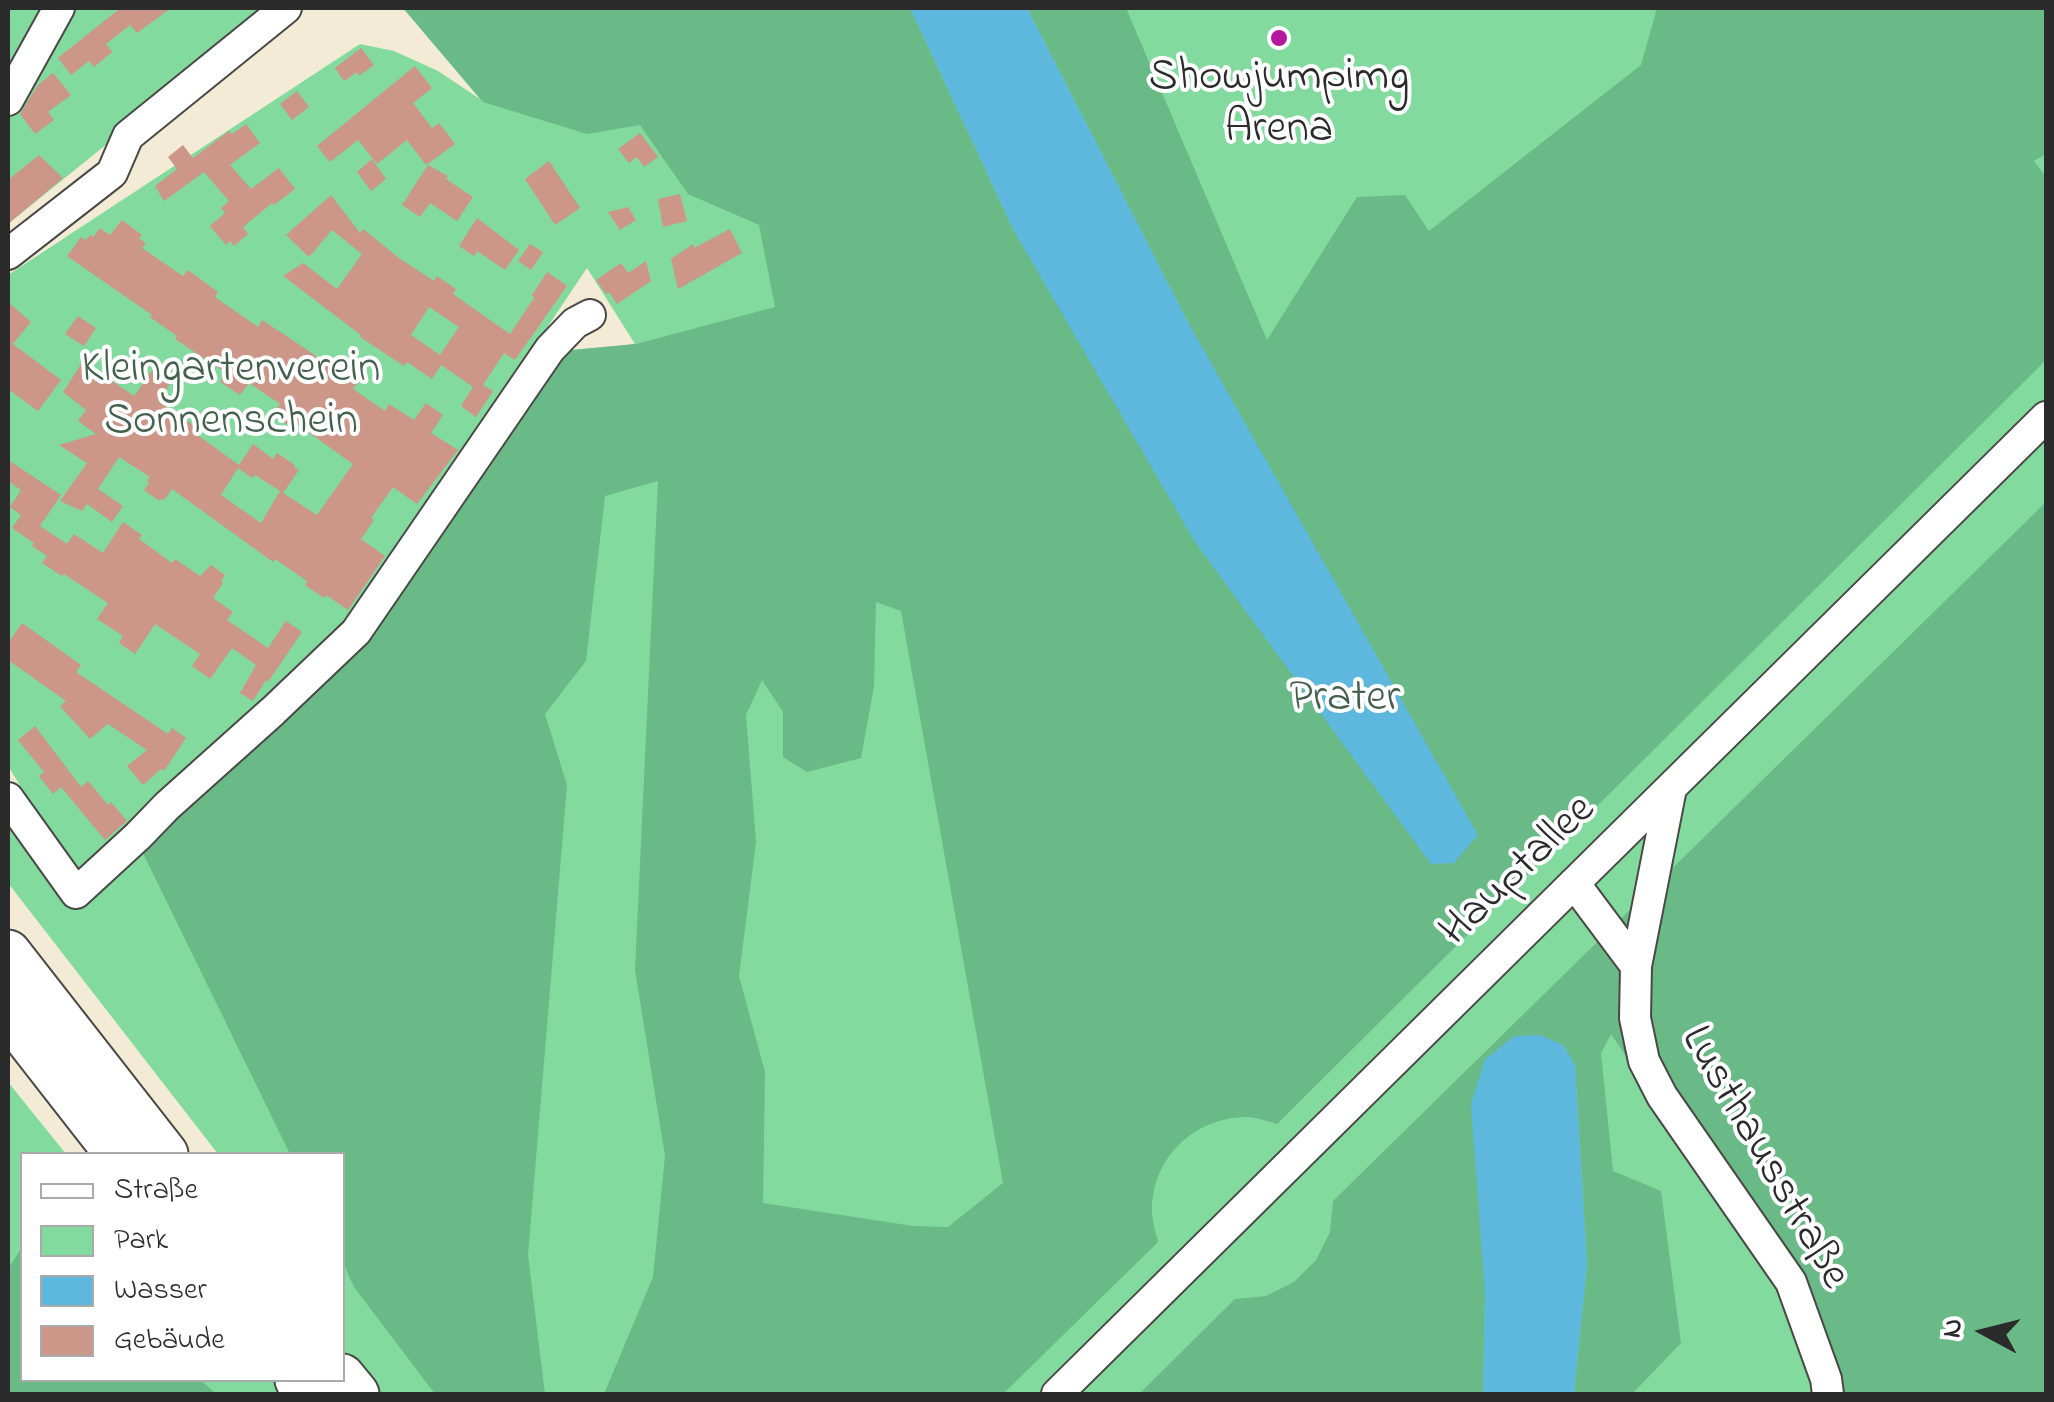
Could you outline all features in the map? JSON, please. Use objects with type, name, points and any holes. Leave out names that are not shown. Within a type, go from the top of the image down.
[{"type":"highway","points":[[8,953],[162,1152]]},
{"type":"highway","points":[[8,1013],[116,1152]]},
{"type":"street","points":[[8,100],[58,8]]},
{"type":"street","points":[[8,254],[112,172],[128,136],[286,8]]},
{"type":"street","points":[[8,798],[76,893],[356,632],[550,349],[575,323],[590,315]]},
{"type":"street","name":"Hauptallee","points":[[1057,1394],[2046,417]]},
{"type":"street","name":"Lusthausstraße","points":[[1672,788],[1636,966],[1634,1018],[1644,1061],[1662,1096],[1791,1282],[1826,1378],[1828,1394]]},
{"type":"street","points":[[1574,882],[1636,966]]},
{"type":"green space","points":[[8,8],[275,8],[8,224]]},
{"type":"green space","name":"Prater","points":[[403,8],[2046,8],[2046,1394],[8,1394],[8,1082],[64,1152],[20,1152],[20,1382],[345,1382],[345,1152],[216,1152],[8,883],[8,810],[78,906],[376,619],[561,351],[635,344],[587,268],[335,644],[233,739],[74,873],[8,766],[8,275],[360,44],[394,51],[438,71],[480,99]]},
{"type":"green space","name":"Prater","points":[[403,8],[910,8],[1014,231],[1189,324],[1027,8],[1126,8],[1267,340],[1357,197],[1405,195],[1429,231],[1641,65],[1657,8],[2046,8],[2046,154],[2034,161],[2046,177],[2046,360],[1277,1124],[1250,1117],[1227,1119],[1193,1133],[1179,1144],[1159,1174],[1154,1192],[1152,1215],[1158,1242],[1003,1394],[604,1394],[653,1277],[665,1156],[635,970],[658,481],[605,496],[586,661],[545,714],[567,785],[528,1255],[545,1394],[435,1394],[354,1287],[345,1267],[345,1152],[289,1152],[139,845],[376,619],[561,351],[636,344],[775,307],[759,225],[688,194],[640,125],[587,134],[483,102]],"holes":[[[876,602],[901,611],[1003,1183],[948,1227],[913,1226],[763,1203],[765,1072],[739,976],[756,842],[746,715],[762,680],[783,712],[783,757],[807,772],[861,758],[874,686]]]},
{"type":"green space","points":[[2046,502],[2046,1394],[1814,1394],[1803,1333],[1779,1280],[1611,1034],[1601,1053],[1613,1171],[1661,1191],[1681,1343],[1632,1394],[1574,1394],[1587,1264],[1575,1065],[1563,1045],[1485,1295],[1483,1394],[1139,1394],[1235,1299],[1266,1296],[1294,1282],[1316,1260],[1330,1232],[1333,1201]]},
{"type":"green space","points":[[20,1250],[20,1382],[203,1382],[216,1394],[8,1394],[8,1269]]},
{"type":"water","points":[[910,8],[1027,8],[1189,324],[1478,835],[1454,863],[1431,864],[1195,542],[1014,231]]},
{"type":"water","points":[[1540,1035],[1563,1045],[1575,1065],[1587,1264],[1574,1394],[1483,1394],[1485,1295],[1471,1104],[1485,1059],[1515,1036]]},
{"type":"building","points":[[116,8],[171,8],[137,33],[130,25],[106,44],[112,52],[94,67],[89,61],[71,75],[58,58]]},
{"type":"building","points":[[361,48],[374,65],[344,81],[335,68]]},
{"type":"building","points":[[415,66],[432,88],[413,103],[432,128],[439,123],[455,144],[426,165],[407,140],[377,164],[358,140],[330,162],[317,146]]},
{"type":"building","points":[[53,73],[71,95],[48,112],[54,120],[35,134],[20,114],[38,85]]},
{"type":"building","points":[[297,91],[309,107],[292,120],[280,104]]},
{"type":"building","points":[[246,124],[260,143],[230,165],[251,189],[279,168],[295,189],[243,227],[248,234],[234,246],[230,241],[226,245],[210,226],[225,213],[221,208],[229,201],[204,172],[164,201],[155,186],[177,169],[168,157],[183,145],[193,158],[229,131],[232,134]]},
{"type":"building","points":[[640,133],[658,157],[644,167],[637,157],[629,163],[618,149]]},
{"type":"building","points":[[39,155],[63,178],[8,224],[8,180]]},
{"type":"building","points":[[372,159],[386,179],[371,191],[357,172]]},
{"type":"building","points":[[549,161],[580,208],[555,225],[525,179]]},
{"type":"building","points":[[428,165],[473,197],[457,221],[430,203],[420,217],[402,205]]},
{"type":"building","points":[[680,194],[687,221],[663,227],[658,199]]},
{"type":"building","points":[[331,195],[360,233],[363,229],[434,281],[437,276],[456,289],[453,294],[510,334],[547,272],[567,286],[515,360],[504,353],[483,385],[493,391],[476,417],[461,406],[473,387],[441,365],[432,379],[407,362],[404,366],[283,276],[303,263],[337,289],[362,254],[332,230],[309,257],[286,235]],"holes":[[[429,307],[459,327],[440,355],[411,335]]]},
{"type":"building","points":[[628,207],[636,220],[620,230],[608,212]]},
{"type":"building","points":[[477,218],[519,250],[505,270],[477,251],[474,256],[459,246]]},
{"type":"building","points":[[122,220],[142,235],[139,238],[146,243],[142,248],[183,276],[188,270],[218,292],[215,297],[258,327],[262,320],[288,337],[357,384],[353,389],[385,411],[389,404],[414,420],[426,403],[443,415],[431,433],[458,450],[417,504],[393,487],[371,518],[374,520],[361,539],[385,556],[348,610],[305,585],[307,581],[275,559],[273,562],[172,489],[165,499],[158,500],[144,490],[150,477],[119,457],[98,489],[123,506],[112,522],[87,504],[82,511],[60,501],[87,463],[59,445],[96,434],[78,421],[86,410],[63,392],[83,361],[134,396],[154,368],[172,381],[158,401],[199,429],[196,434],[239,465],[253,444],[273,459],[277,453],[295,465],[299,470],[283,493],[317,515],[353,464],[291,420],[288,425],[272,415],[280,404],[249,383],[240,395],[220,382],[226,373],[67,256],[81,237],[93,237],[100,228],[110,235]],"holes":[[[238,468],[252,478],[255,475],[280,491],[261,523],[221,495]]]},
{"type":"building","points":[[730,229],[742,253],[678,289],[671,259],[693,244],[694,248]]},
{"type":"building","points":[[530,244],[543,252],[531,270],[518,261]]},
{"type":"building","points":[[646,261],[651,281],[617,304],[596,280],[621,263],[628,273]]},
{"type":"building","points":[[8,302],[31,322],[13,344],[61,380],[38,411],[8,389]]},
{"type":"building","points":[[78,316],[96,328],[84,346],[65,334]]},
{"type":"building","points":[[8,460],[61,495],[40,526],[67,544],[74,534],[103,553],[123,522],[172,563],[175,559],[200,576],[211,565],[225,575],[213,598],[233,612],[227,620],[268,648],[286,621],[302,632],[253,701],[240,693],[256,665],[232,648],[210,679],[192,666],[200,654],[155,624],[135,654],[119,643],[123,636],[97,619],[108,603],[42,563],[47,556],[12,528],[21,515],[10,507],[21,490],[8,481]]},
{"type":"building","points":[[22,623],[81,665],[76,672],[168,734],[172,728],[186,738],[164,771],[161,769],[143,785],[127,766],[147,750],[108,724],[90,739],[60,706],[66,701],[8,660],[8,643]]},
{"type":"building","points":[[35,726],[81,787],[88,781],[127,821],[105,840],[61,787],[53,794],[39,776],[44,772],[18,740]]},
{"type":"place","name":"Showjumpimg Arena","points":[[1279,38]]},
{"type":"park label","name":"Kleingartenverein Sonnenschein","points":[[231,399]]}]
